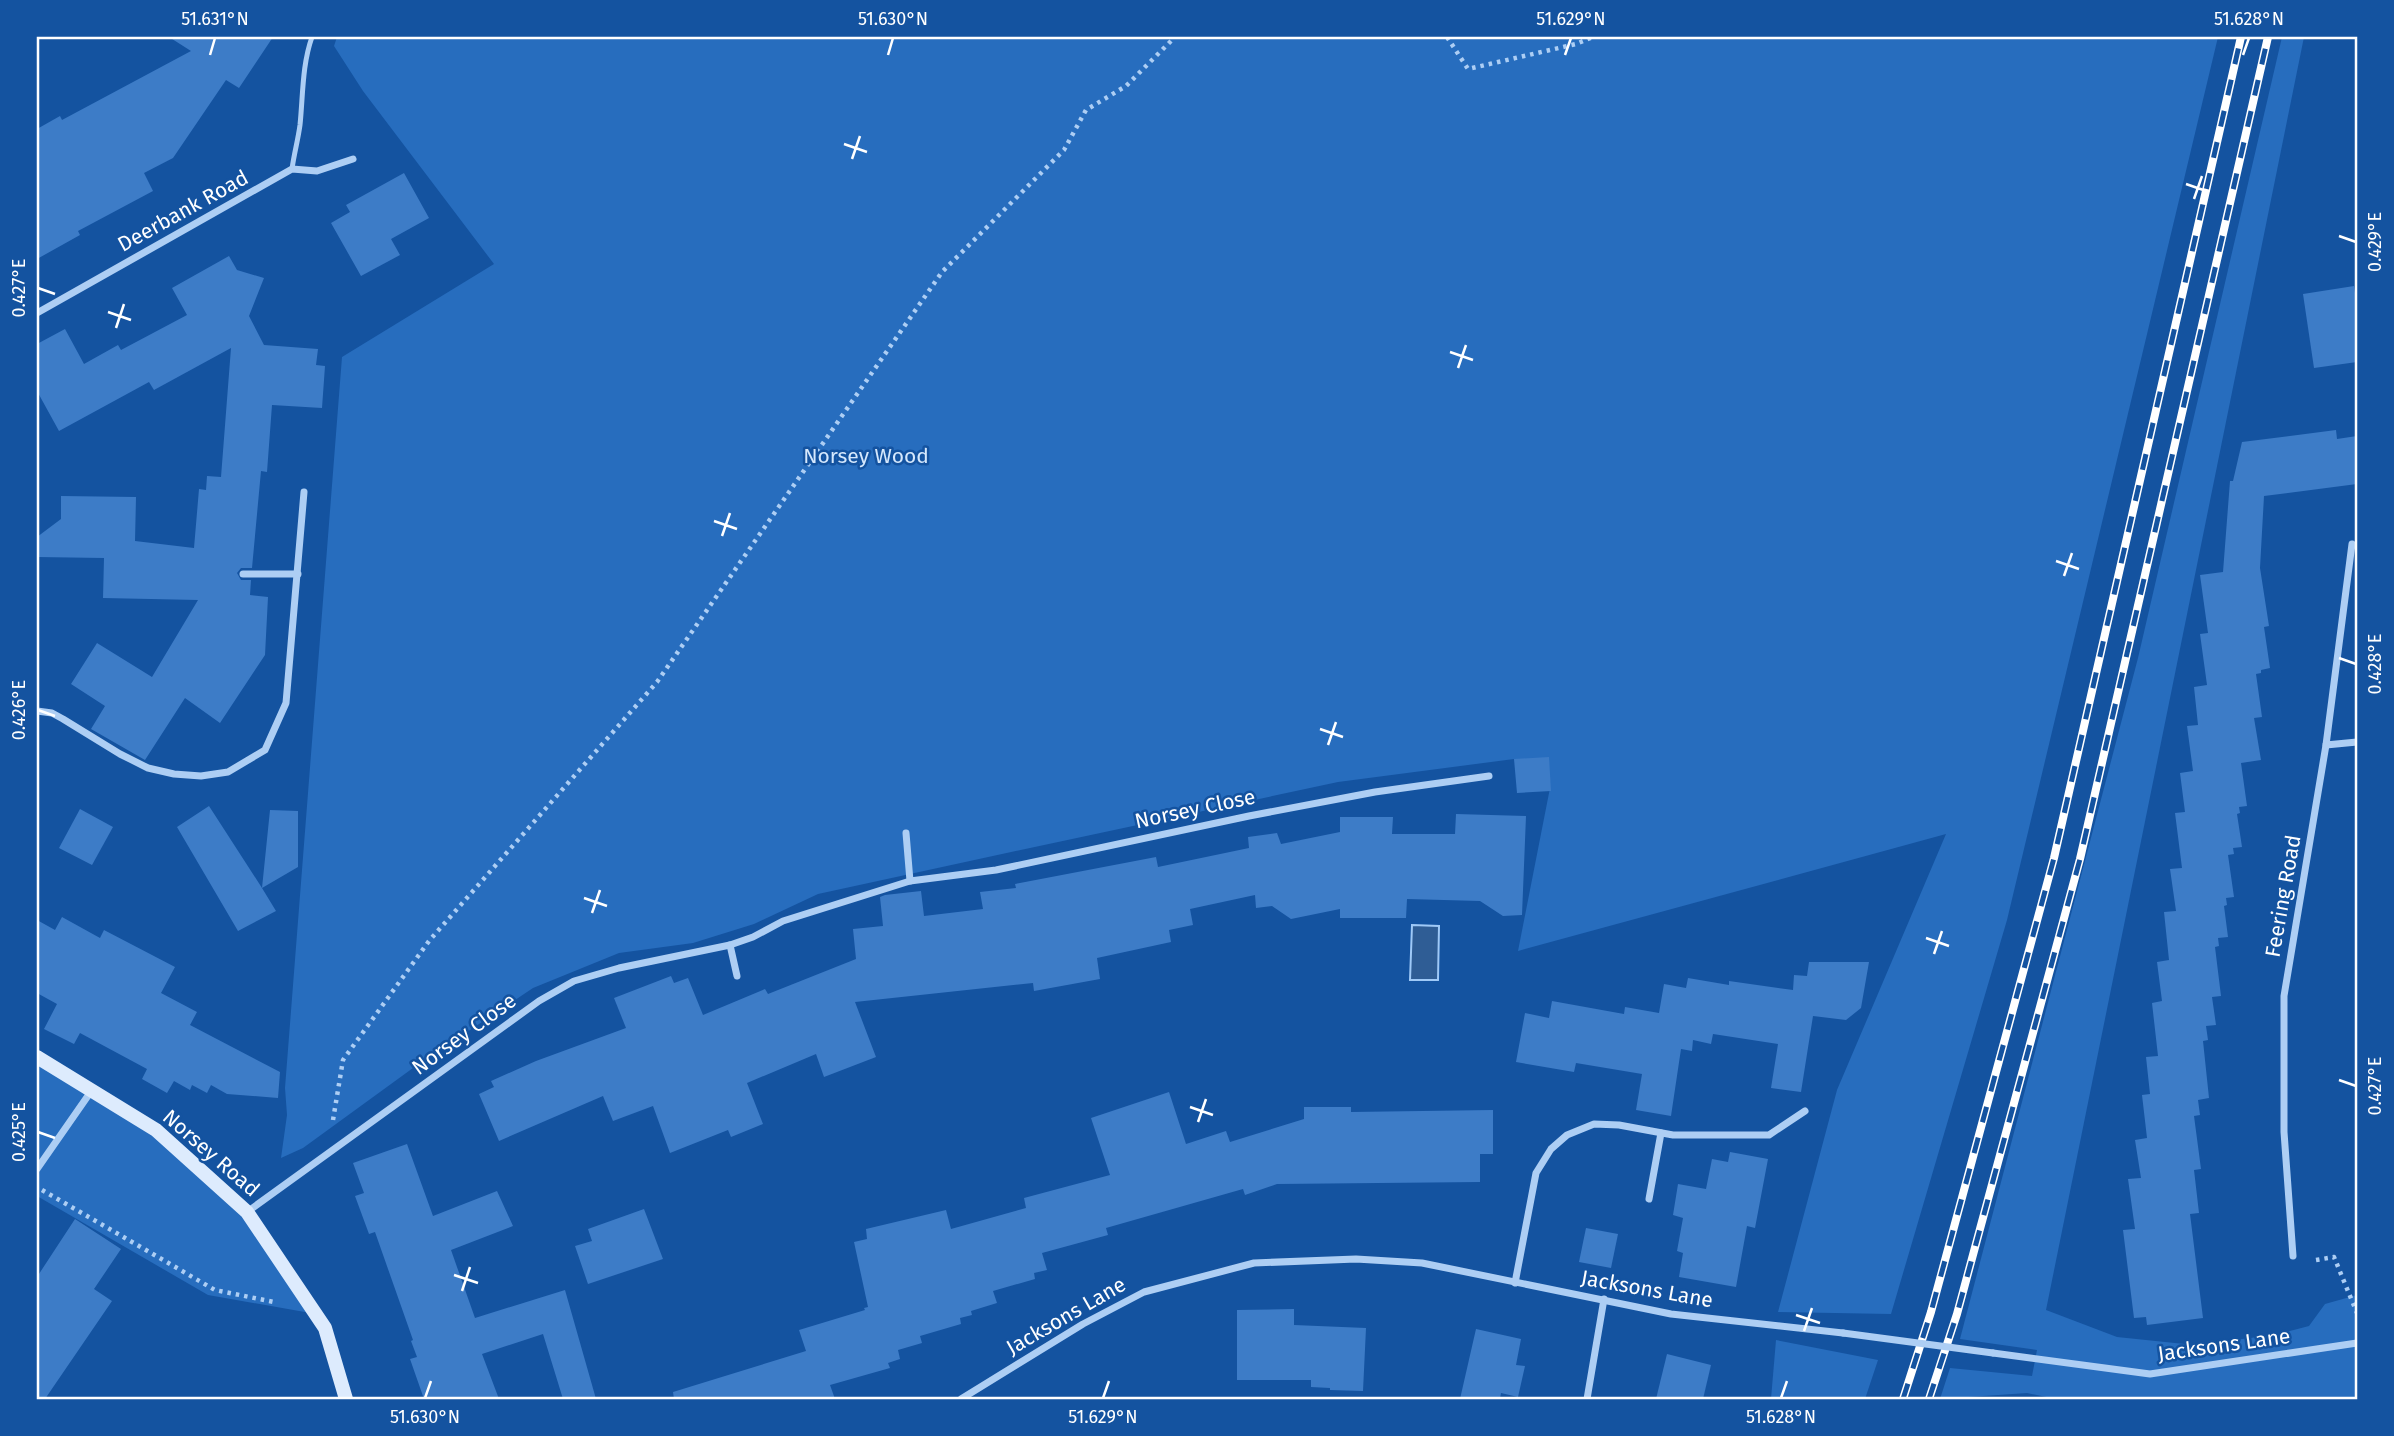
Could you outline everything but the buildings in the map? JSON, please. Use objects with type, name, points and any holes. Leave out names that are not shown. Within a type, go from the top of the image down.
[{"type":"street","name":"Deerbank Road","points":[[37,313],[292,169],[317,171],[353,159]]},
{"type":"street","points":[[37,711],[52,713],[148,768],[173,774],[201,776],[228,772],[265,750],[286,703],[304,492]]},
{"type":"street","name":"Feering Road","points":[[2293,1256],[2284,1132],[2284,996],[2326,745],[2352,544]]},
{"type":"street","points":[[243,573],[298,574]]},
{"type":"street","points":[[2326,745],[2357,742]]},
{"type":"street","name":"Norsey Close","points":[[247,1212],[279,1186],[335,1149],[539,1001],[574,981],[619,968],[730,945],[753,937],[783,921],[910,881],[996,870],[1362,794],[1489,776]]},
{"type":"street","points":[[906,833],[910,881]]},
{"type":"street","points":[[730,945],[737,976]]},
{"type":"street","name":"Norsey Road","points":[[37,1057],[156,1130],[247,1212],[325,1328],[346,1399]]},
{"type":"street","points":[[37,1169],[93,1089]]},
{"type":"street","points":[[1515,1283],[1536,1173],[1551,1149],[1567,1135],[1594,1124],[1619,1125],[1661,1133],[1769,1135],[1805,1111]]},
{"type":"street","points":[[1649,1199],[1661,1133]]},
{"type":"street","name":"Jacksons Lane","points":[[961,1399],[1083,1324],[1144,1292],[1254,1263],[1356,1259],[1409,1262],[1671,1314],[1843,1333],[2150,1374],[2357,1343]]},
{"type":"street","points":[[1587,1399],[1604,1299]]},
{"type":"lane","points":[[292,169],[300,126],[301,94],[312,37]]},
{"type":"path","points":[[335,1149],[332,1126],[344,1060],[429,942],[657,682],[942,272],[1064,150],[1086,110],[1126,86],[1175,37]]},
{"type":"path","points":[[1447,37],[1468,69],[1576,44],[1593,37]]},
{"type":"path","points":[[37,1187],[215,1290],[313,1310]]},
{"type":"path","points":[[2293,1256],[2295,1263],[2334,1257],[2357,1313]]},
{"type":"green space","name":"Norsey Wood","points":[[337,37],[2218,37],[2007,920],[1891,1314],[1778,1312],[1837,1090],[1946,834],[1518,951],[1550,788],[1514,759],[1338,782],[1002,854],[818,894],[754,924],[693,943],[619,953],[533,988],[413,1068],[303,1148],[281,1158],[287,1115],[285,1088],[342,357],[494,264],[363,91],[334,46]]},
{"type":"green space","points":[[2282,37],[2304,37],[2046,1310],[2117,1337],[2194,1345],[2274,1335],[2309,1326],[2325,1304],[2357,1295],[2357,1399],[2056,1399],[2027,1393],[1940,1399],[1950,1368],[2032,1376],[2037,1350],[1960,1339],[2138,658]]},
{"type":"green space","points":[[37,1057],[156,1130],[247,1212],[316,1314],[208,1295],[37,1196]]},
{"type":"green space","points":[[1776,1340],[1878,1360],[1865,1399],[1771,1399]]},
{"type":"shaded area","points":[[1412,925],[1439,926],[1438,980],[1410,980]]},
{"type":"railway","points":[[1903,1399],[1931,1312],[2054,858],[2241,37]]},
{"type":"railway","points":[[1929,1399],[1957,1314],[2080,859],[2268,37]]}]
